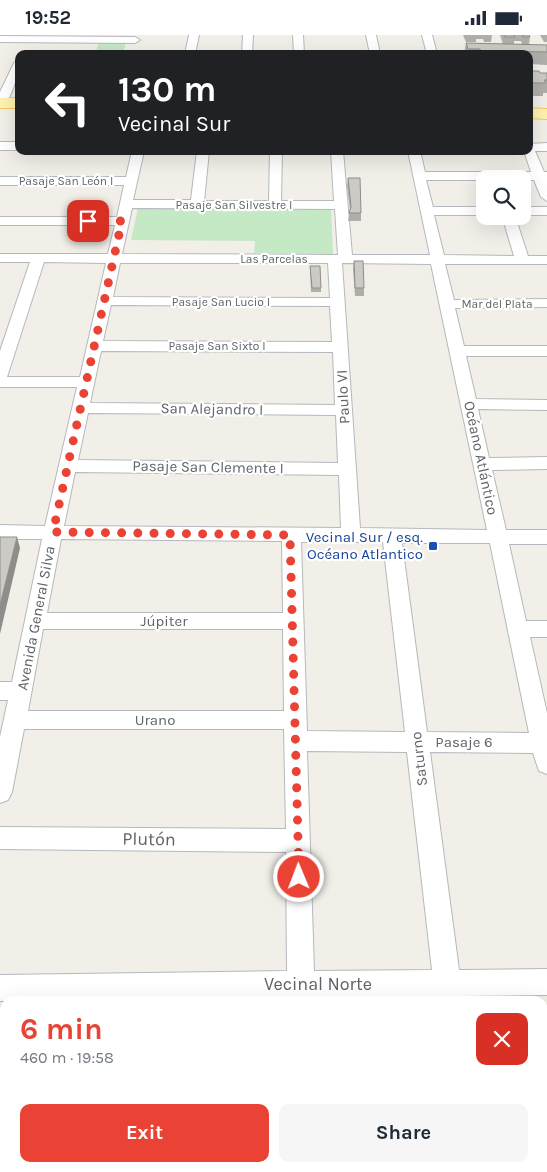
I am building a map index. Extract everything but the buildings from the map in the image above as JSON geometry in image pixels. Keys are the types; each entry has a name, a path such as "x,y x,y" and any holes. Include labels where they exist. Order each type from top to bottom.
{"main road":[{"path":"0,103 15,103"},
{"path":"533,105 547,105"},
{"path":"0,111 15,111"},
{"path":"533,113 547,113"}],"street":[{"path":"191,50 194,35"},
{"path":"247,50 248,35"},
{"path":"298,35 299,50"},
{"path":"372,35 374,50"},
{"path":"427,35 431,50"},
{"path":"0,39 86,40 136,37 133,50"},
{"path":"82,50 86,40"},
{"path":"0,103 15,71"},
{"path":"0,146 15,146"},
{"path":"533,149 547,147"},
{"name":"Avenida General Silva","path":"0,792 15,720 11,691 36,621 53,532 137,155"},
{"path":"197,204 203,155"},
{"path":"275,205 276,155"},
{"name":"Paulo VI","path":"337,155 341,205 338,303 351,535"},
{"name":"Océano Atlántico","path":"415,155 545,753"},
{"path":"532,155 543,176 547,197"},
{"path":"420,176 543,176"},
{"name":"Pasaje San León I","path":"0,181 132,181"},
{"name":"Pasaje San Silvestre I","path":"126,204 341,205"},
{"path":"427,211 476,211"},
{"path":"531,211 547,211"},
{"path":"0,221 122,221"},
{"path":"511,225 522,260"},
{"name":"Las Parcelas","path":"0,258 547,260"},
{"path":"0,375 38,258"},
{"name":"Pasaje San Lucio I","path":"105,301 338,303"},
{"name":"Mar del Plata","path":"447,304 547,303"},
{"name":"Pasaje San Sixto I","path":"95,346 340,347"},
{"path":"457,351 547,351"},
{"path":"0,382 86,382"},
{"path":"469,404 547,405"},
{"name":"San Alejandro I","path":"81,408 344,410"},
{"path":"482,463 547,463"},
{"name":"Pasaje San Clemente I","path":"68,466 347,469"},
{"path":"0,532 547,537"},
{"path":"290,535 301,985"},
{"name":"Saturno","path":"392,536 446,983"},
{"name":"Júpiter","path":"36,621 293,621"},
{"path":"518,629 547,629"},
{"name":"Urano","path":"15,720 295,731"},
{"name":"Pasaje 6","path":"295,731 545,753"},
{"name":"Plutón","path":"0,838 298,841"},
{"name":"Vecinal Norte","path":"0,988 109,994 258,993 301,985 547,982"}],"green space":[{"path":"99,42 126,42 124,50 96,50"},
{"path":"138,208 331,209 333,254 254,253 255,241 131,240"}],"place":[{"name":"Vecinal Sur / esq. Océano Atlantico","path":"433,546"}],"route":[{"path":"88,221 122,221 53,532 290,535 299,877"}]}
